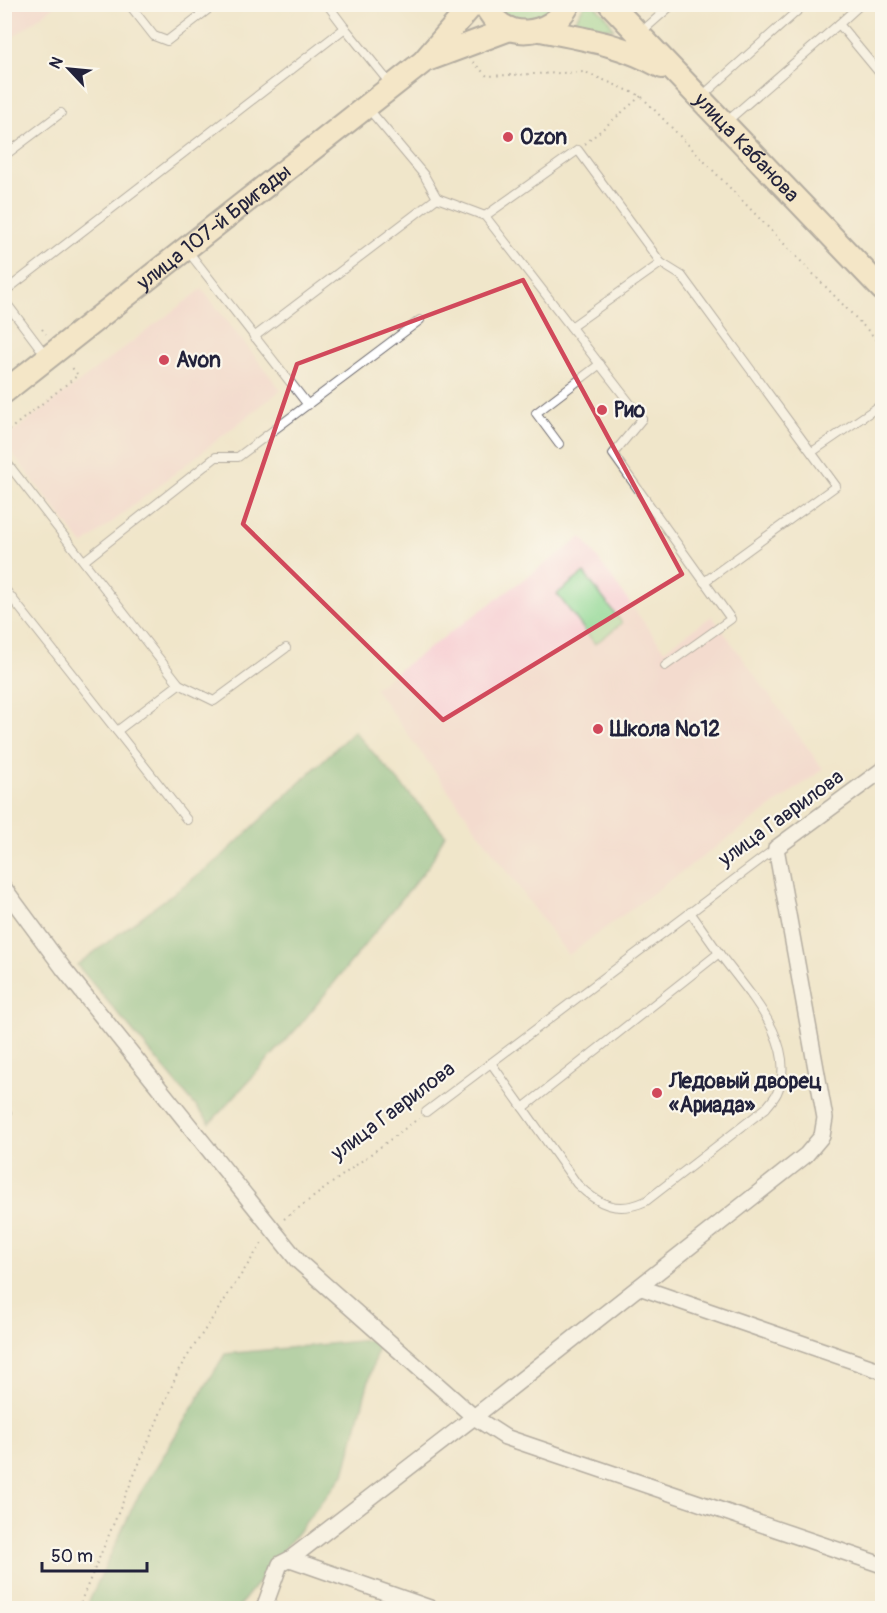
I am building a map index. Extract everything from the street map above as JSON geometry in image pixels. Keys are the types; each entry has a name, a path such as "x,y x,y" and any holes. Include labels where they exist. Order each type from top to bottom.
{"main road":[{"path":"423,62 474,4"},
{"path":"485,4 497,22 510,29 525,32 540,30 553,24 564,14 569,4"},
{"name":"улица Кабанова","path":"610,4 882,289"},
{"path":"423,62 510,29"},
{"path":"540,30 612,44 643,56 679,76"},
{"name":"улица 107-й Бригады","path":"4,392 423,62"}],"street":[{"name":"улица Гаврилова","path":"776,848 882,770"},
{"path":"264,1608 280,1564 290,1559 639,1287 806,1155 822,1136 825,1118 776,848"},
{"path":"4,888 63,968 298,1261 474,1417 505,1437 882,1565"},
{"path":"639,1287 882,1371"},
{"path":"290,1559 430,1608"}],"lane":[{"path":"133,4 132,8 154,36 167,41 215,4"},
{"path":"327,4 392,86"},
{"path":"638,35 673,4"},
{"path":"700,99 805,4"},
{"path":"724,124 861,4"},
{"path":"839,24 882,76"},
{"path":"4,292 345,28"},
{"path":"366,106 424,175 437,198 485,216 642,419 613,454 731,619 665,666"},
{"path":"4,156 61,113"},
{"path":"485,216 578,150 661,262 682,276 836,486 704,582"},
{"path":"254,337 437,198"},
{"path":"186,249 308,405"},
{"path":"572,327 661,262"},
{"path":"4,300 53,354"},
{"path":"84,561 216,457 238,458 420,320"},
{"path":"559,444 536,413 600,364"},
{"path":"812,452 882,404"},
{"path":"4,459 179,684 214,701 286,648"},
{"path":"4,588 187,820"},
{"path":"117,731 179,684"},
{"name":"улица Гаврилова","path":"426,1112 776,848"},
{"path":"491,1063 577,1184 588,1195 600,1203 617,1207 632,1208 646,1201 766,1108 777,1094 782,1076 781,1051 774,1029 690,912"},
{"path":"523,1108 719,953"}],"path":[{"path":"468,58 487,76 585,72 641,96 882,345"},
{"path":"578,150 641,96"},
{"path":"4,434 78,375 53,354 42,329"},
{"name":"улица Гаврилова","path":"78,1608 179,1369 272,1229 426,1112"}],"highlighted area":[{"path":"523,280 682,574 443,720 243,524 297,364"}],"shaded area":[{"path":"5,4 56,4 56,5 5,43"},
{"path":"202,289 281,390 83,545 5,444 5,438"},
{"name":"Школа №12","path":"582,537 664,650 712,616 823,769 568,955 374,688"}],"green space":[{"path":"495,5 559,5 535,22 511,19"},
{"path":"584,5 594,5 606,16 614,29 571,24"},
{"path":"584,573 622,623 595,644 557,594"},
{"path":"354,731 445,834 430,864 300,1025 210,1123 77,965 218,860"},
{"path":"380,1339 344,1474 240,1605 242,1608 86,1608 135,1502 225,1354"}],"place":[{"name":"Ozon","path":"508,137"},
{"name":"Avon","path":"164,360"},
{"name":"Рио","path":"602,410"},
{"name":"Школа №12","path":"598,729"},
{"name":"Ледовый дворец «Ариада»","path":"657,1093"}]}
